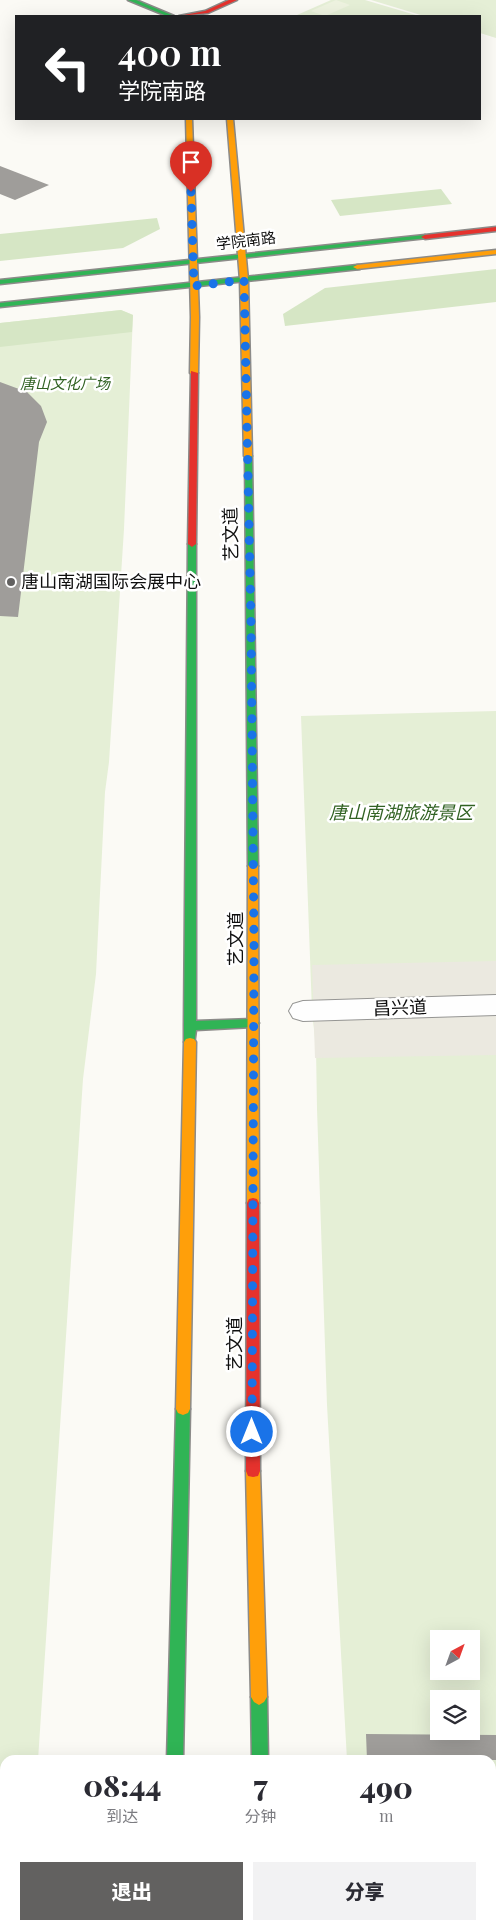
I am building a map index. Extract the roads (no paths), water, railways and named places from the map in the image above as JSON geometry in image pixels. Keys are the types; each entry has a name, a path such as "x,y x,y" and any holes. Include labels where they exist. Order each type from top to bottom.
{"main road":[{"path":"131,0 168,15"},
{"path":"195,15 208,14 234,0"},
{"path":"189,4 208,14"},
{"name":"艺文道","path":"175,1755 189,1171 194,286 189,120"},
{"name":"艺文道","path":"230,120 244,280 251,632 253,1023 252,1451 260,1755"},
{"name":"学院南路","path":"0,282 496,228"},
{"path":"0,305 194,286 496,252"},
{"path":"190,1026 253,1023"}],"street":[{"name":"昌兴道","path":"303,1011 496,1005"}],"place":[{"name":"唐山南湖国际会展中心","path":"11,582"}],"park label":[{"name":"唐山文化广场","path":"65,384"},
{"name":"唐山南湖旅游景区","path":"401,813"}]}
